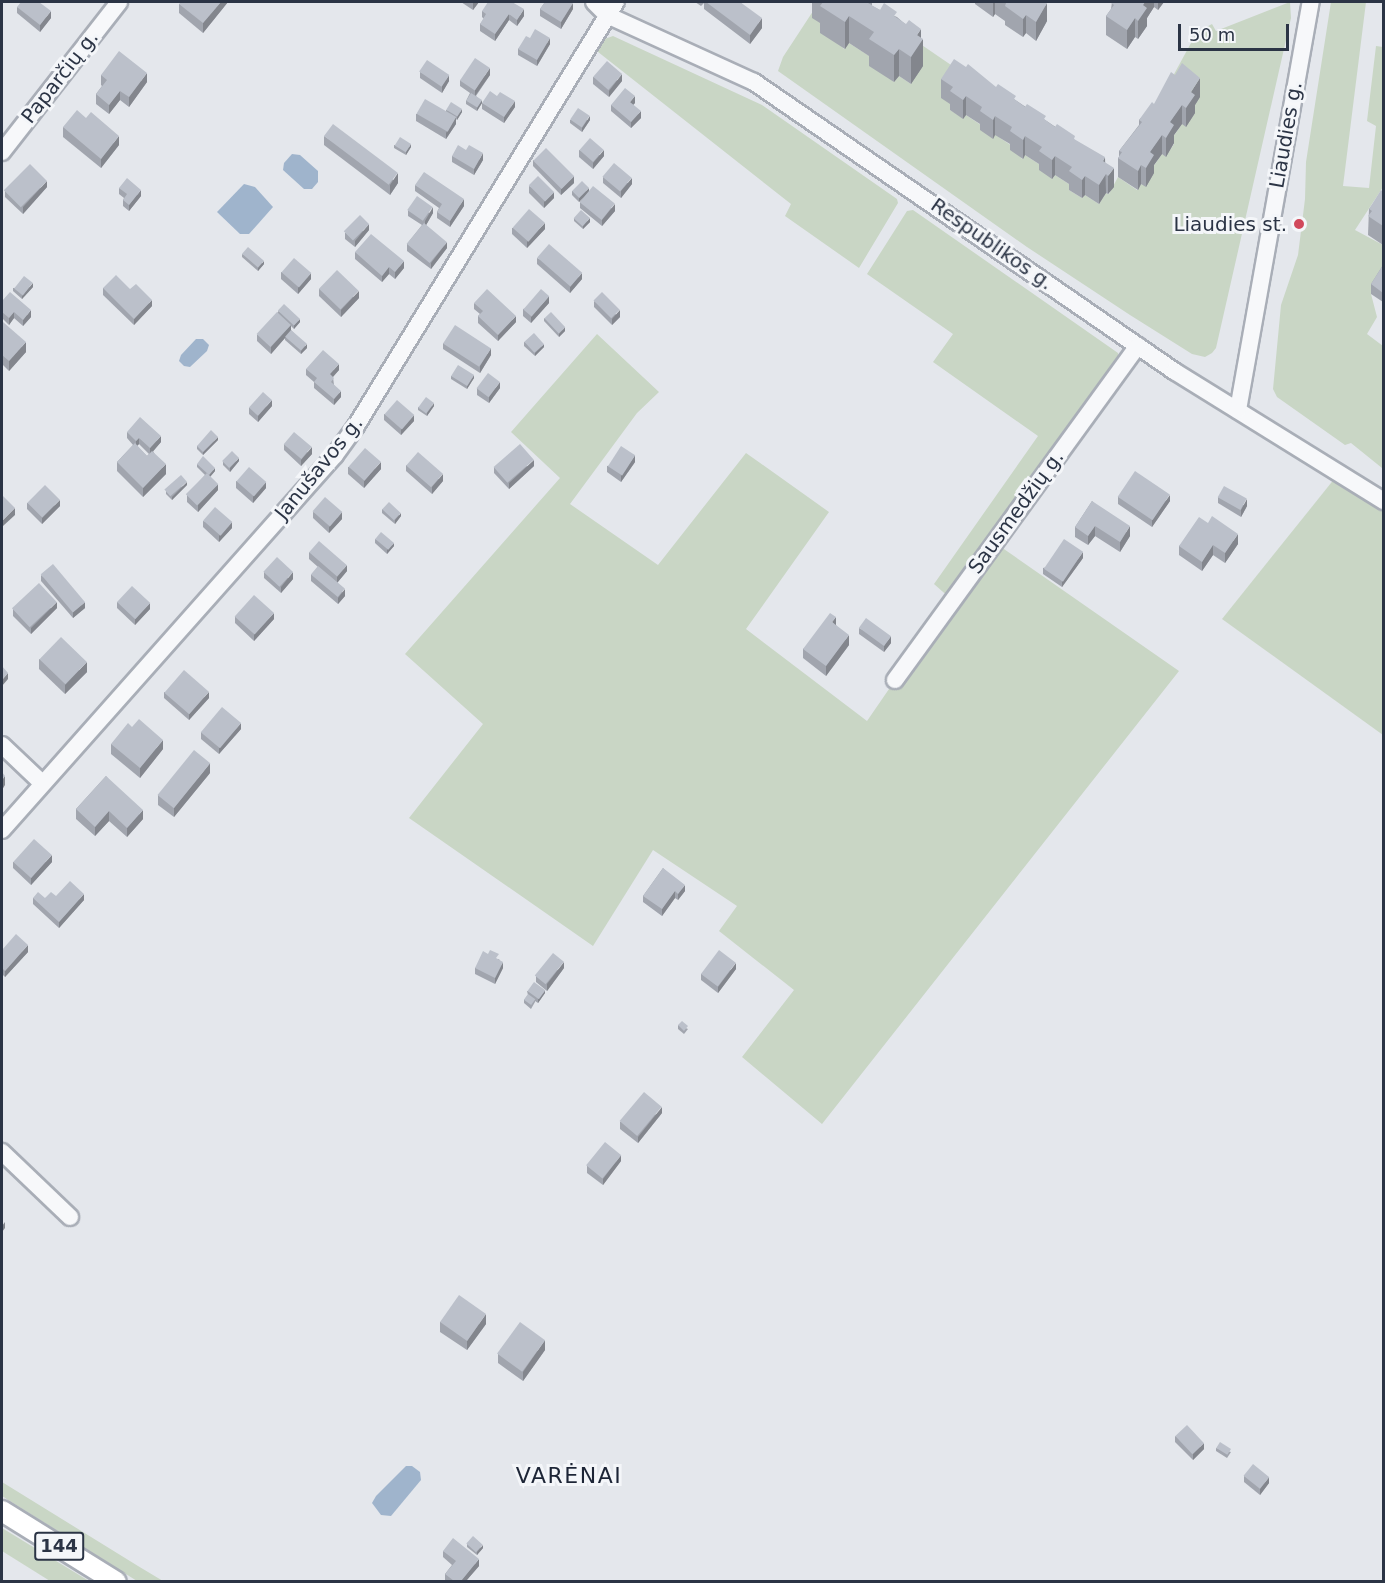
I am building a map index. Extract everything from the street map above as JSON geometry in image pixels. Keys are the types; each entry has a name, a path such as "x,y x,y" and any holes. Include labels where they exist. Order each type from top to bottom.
{"main road":[{"name":"144","path":"2,1511 116,1581"}],"street":[{"name":"Paparčių g.","path":"2,152 119,2"},
{"name":"Respublikos g.","path":"594,2 611,8 754,82 915,190 1138,346 1383,501"},
{"name":"Liaudies g.","path":"1238,410 1311,2"},
{"name":"Janušavos g.","path":"2,830 335,455 356,426 611,8"},
{"name":"Sausmedžių g.","path":"895,680 1138,346"},
{"path":"2,744 42,783"},
{"path":"2,1152 70,1217"}],"green space":[{"path":"819,2 824,26 844,49 849,43 874,59 894,82 899,76 911,84 913,39 973,80 950,110 963,118 966,115 1012,146 1022,159 1025,155 1042,166 1053,178 1055,175 1072,186 1069,190 1082,198 1085,195 1099,204 1106,193 1109,194 1118,177 1137,190 1141,184 1146,186 1150,171 1162,154 1166,156 1174,144 1170,141 1182,124 1167,87 1197,32 1212,24 1216,31 1290,2 1291,18 1216,348 1212,353 1205,357 1192,354 1130,315 1027,247 778,71 783,57"},
{"path":"1331,2 1366,2 1343,186 1369,188 1376,126 1367,121 1376,46 1383,47 1383,187 1355,230 1383,245 1383,274 1371,294 1377,317 1367,334 1383,346 1382,468 1351,443 1345,445 1277,397 1273,389 1281,305 1298,255 1305,199 1306,162"},
{"path":"613,36 762,105 897,199 898,203 859,268 785,216 791,204 593,48 599,41"},
{"path":"913,210 1118,353 1119,359 1001,547 1179,671 822,1124 742,1057 794,990 719,931 737,906 653,850 593,946 409,818 483,724 405,654 560,478 511,432 597,334 659,392 637,413 570,504 658,565 746,453 829,512 746,629 867,721 951,599 934,584 1038,436 933,362 953,334 867,274 907,211"},
{"path":"1339,473 1383,501 1383,735 1222,619"},
{"path":"2,1482 163,1581 137,1581 2,1496"},
{"path":"2,1528 89,1581 50,1581 2,1551"}],"water":[{"path":"292,154 300,155 318,171 318,182 312,189 304,189 283,170 284,163"},
{"path":"244,184 255,187 273,207 249,234 240,234 217,212"},
{"path":"196,339 203,339 209,345 207,351 190,367 184,366 179,361 181,355"},
{"path":"406,1466 412,1466 420,1472 421,1480 391,1516 381,1515 372,1503"}],"building":[{"path":"21,2 39,2 51,11 40,25 17,7"},
{"path":"181,2 221,2 203,23 179,4"},
{"path":"488,2 512,2 524,9 517,20 509,14 495,34 480,24 486,14 482,11"},
{"path":"545,2 573,3 561,22 540,9"},
{"path":"706,2 740,2 762,18 750,35"},
{"path":"823,2 869,2 880,10 884,3 897,12 894,16 906,24 909,20 921,29 917,35 923,39 911,57 899,49 894,55 869,39 874,32 849,16 845,22 820,6"},
{"path":"1004,2 1047,3 1036,22 1026,15 1023,19 1005,6"},
{"path":"1112,2 1145,2 1143,5 1147,8 1138,21 1135,18 1127,30 1106,16 1114,5"},
{"path":"535,29 550,38 537,60 518,49 526,36 530,38"},
{"path":"119,51 147,73 129,97 120,91 109,105 96,94 107,80 101,75"},
{"path":"475,58 490,68 475,90 460,80"},
{"path":"954,59 966,67 968,64 996,87 998,84 1016,96 1014,99 1025,107 1027,104 1046,116 1044,119 1055,127 1057,124 1075,136 1074,139 1105,157 1103,161 1114,168 1108,176 1106,174 1099,185 1085,176 1082,180 1069,171 1072,167 1055,156 1052,160 1039,151 1042,147 1025,136 1023,140 1010,131 1012,127 995,116 993,120 980,111 982,107 966,96 963,100 950,91 953,87 941,79"},
{"path":"427,60 449,75 442,87 419,72"},
{"path":"607,61 622,74 608,90 593,77"},
{"path":"1182,63 1200,78 1191,92 1195,95 1186,108 1182,105 1170,122 1174,125 1166,138 1162,135 1150,152 1154,155 1146,168 1141,165 1138,171 1118,158 1122,152 1119,151 1142,122 1139,120 1152,102 1154,104 1171,72 1175,75"},
{"path":"625,88 635,96 630,102 641,111 631,122 611,105"},
{"path":"490,91 497,96 500,92 515,101 504,117 482,103"},
{"path":"471,93 482,100 477,108 466,101"},
{"path":"425,99 456,117 448,132 416,114"},
{"path":"451,102 462,109 457,117 446,110"},
{"path":"578,108 590,116 582,127 570,120"},
{"path":"77,110 86,118 91,112 119,136 101,159 63,127"},
{"path":"333,124 398,173 389,185 324,136"},
{"path":"400,137 411,144 406,152 395,145"},
{"path":"590,138 604,150 593,162 580,150"},
{"path":"458,145 466,150 469,145 483,153 474,169 452,156"},
{"path":"546,148 574,176 562,189 533,161"},
{"path":"614,163 632,178 620,192 602,177"},
{"path":"30,164 47,181 21,207 4,190"},
{"path":"424,172 464,199 450,221 437,212 442,204 415,185"},
{"path":"538,176 554,192 545,201 529,185"},
{"path":"127,178 141,190 129,205 123,200 127,194 119,188"},
{"path":"582,181 589,188 579,198 572,191"},
{"path":"593,186 615,204 602,220 580,202"},
{"path":"1381,190 1383,192 1383,226 1368,216 1372,211 1369,209"},
{"path":"417,196 433,207 423,221 407,210"},
{"path":"529,209 545,223 528,242 513,228"},
{"path":"581,210 590,218 583,226 574,218"},
{"path":"360,215 369,224 353,240 344,231"},
{"path":"424,223 447,242 430,263 407,244"},
{"path":"371,234 404,261 395,272 389,267 382,276 355,252"},
{"path":"549,244 582,273 570,286 537,258"},
{"path":"248,247 264,261 258,268 242,254"},
{"path":"294,258 311,273 299,287 282,272"},
{"path":"1383,265 1383,293 1371,284"},
{"path":"337,270 359,291 341,310 319,289"},
{"path":"116,275 130,289 136,284 152,300 134,319 103,288"},
{"path":"24,276 33,283 23,295 14,289"},
{"path":"487,289 516,316 498,335 478,316 483,311 474,303"},
{"path":"541,289 549,296 532,317 523,309"},
{"path":"10,292 31,310 23,320 14,312 9,318 2,312 2,301"},
{"path":"602,292 620,310 611,318 594,300"},
{"path":"284,304 300,319 294,326 278,311"},
{"path":"277,312 291,325 270,347 257,334"},
{"path":"551,312 565,327 559,333 544,318"},
{"path":"3,322 26,342 9,361 2,355"},
{"path":"455,325 491,348 479,367 443,343"},
{"path":"291,330 307,344 301,351 285,337"},
{"path":"534,333 544,344 534,353 524,342"},
{"path":"323,350 339,364 330,374 334,378 331,382 341,391 334,399 314,382 317,378 306,369"},
{"path":"458,365 474,375 467,386 451,376"},
{"path":"488,373 500,382 489,397 477,388"},
{"path":"263,392 272,400 258,416 249,408"},
{"path":"426,397 434,403 426,413 418,407"},
{"path":"397,400 414,415 402,429 385,414"},
{"path":"140,417 161,436 150,448 139,438 136,441 127,432"},
{"path":"211,430 218,437 203,452 197,446"},
{"path":"294,432 312,447 301,459 284,444"},
{"path":"135,443 147,456 152,451 166,464 143,488 117,462"},
{"path":"520,444 534,460 507,483 494,467"},
{"path":"621,446 635,455 622,475 608,466"},
{"path":"365,448 381,462 364,481 349,467"},
{"path":"232,451 239,458 229,468 222,461"},
{"path":"418,452 443,474 431,487 406,466"},
{"path":"203,456 215,468 209,475 197,464"},
{"path":"249,467 266,482 254,496 237,481"},
{"path":"1135,471 1170,494 1152,520 1118,497"},
{"path":"207,473 218,484 197,506 186,494"},
{"path":"181,475 187,482 170,496 164,489"},
{"path":"45,485 60,500 42,518 27,503"},
{"path":"1224,486 1247,499 1240,510 1218,497"},
{"path":"2,495 15,508 3,520 2,518"},
{"path":"325,497 342,512 330,526 313,511"},
{"path":"1092,501 1130,526 1120,542 1095,526 1088,536 1075,527"},
{"path":"389,502 401,513 394,520 382,509"},
{"path":"215,507 232,522 221,536 203,521"},
{"path":"1212,516 1238,534 1225,553 1213,545 1202,562 1179,546 1199,517 1208,523"},
{"path":"381,532 394,543 388,550 375,539"},
{"path":"1064,539 1083,552 1063,582 1044,569"},
{"path":"319,541 347,565 337,577 309,552"},
{"path":"277,557 293,572 279,587 263,572"},
{"path":"53,564 85,602 73,613 41,574"},
{"path":"318,566 345,588 338,597 311,574"},
{"path":"39,583 57,602 30,627 12,608"},
{"path":"132,586 150,603 135,619 117,602"},
{"path":"254,595 274,613 255,635 235,617"},
{"path":"830,613 836,617 832,622 849,635 826,666 803,649"},
{"path":"866,618 891,636 884,646 859,628"},
{"path":"61,637 87,662 65,684 39,659"},
{"path":"2,666 8,673 2,680"},
{"path":"184,670 209,692 189,714 164,693"},
{"path":"222,707 241,723 220,748 201,732"},
{"path":"139,719 163,740 140,768 111,744 128,723 132,727"},
{"path":"194,750 210,763 174,808 157,795"},
{"path":"106,776 143,810 127,828 109,811 95,827 76,809"},
{"path":"34,839 52,855 31,878 13,862"},
{"path":"663,868 685,885 678,894 675,891 662,909 643,896"},
{"path":"70,881 84,894 59,922 33,898 38,892 45,898 51,892 56,896"},
{"path":"16,934 28,945 5,971 2,968 2,950"},
{"path":"490,950 499,954 496,958 503,962 495,978 475,968 483,951 488,954"},
{"path":"719,950 736,963 718,987 701,974"},
{"path":"553,953 564,962 546,984 535,976"},
{"path":"534,982 545,990 539,999 528,991"},
{"path":"528,994 535,999 531,1005 524,1000"},
{"path":"682,1021 688,1026 684,1031 678,1025"},
{"path":"644,1092 662,1107 637,1136 620,1121"},
{"path":"605,1142 621,1155 602,1179 586,1165"},
{"path":"459,1295 486,1314 467,1341 440,1322"},
{"path":"520,1322 545,1340 522,1372 497,1354"},
{"path":"1187,1425 1204,1443 1192,1454 1175,1436"},
{"path":"1220,1442 1231,1449 1227,1455 1216,1448"},
{"path":"1253,1464 1269,1477 1260,1489 1244,1476"},
{"path":"473,1536 483,1545 476,1552 466,1543"},
{"path":"453,1538 479,1559 461,1581 454,1581 445,1574 456,1561 443,1551"}],"place":[{"name":"Liaudies st.","path":"1299,224"}],"district":[{"name":"VARĖNAI","path":"569,1476"}]}
